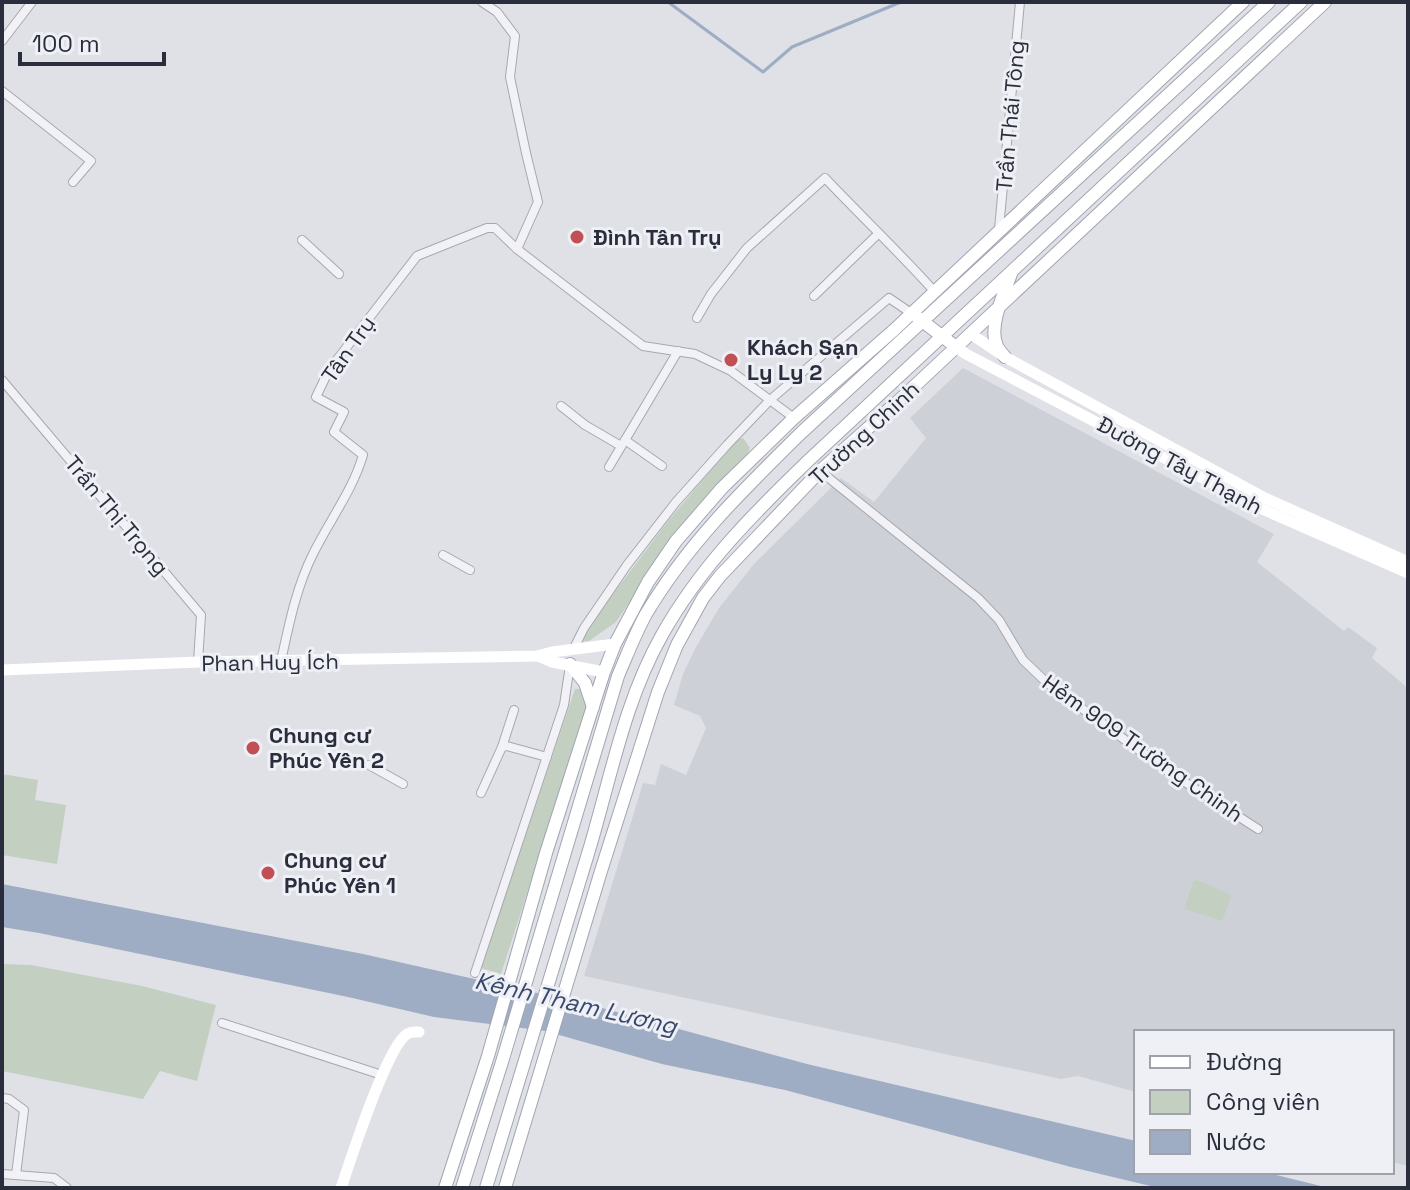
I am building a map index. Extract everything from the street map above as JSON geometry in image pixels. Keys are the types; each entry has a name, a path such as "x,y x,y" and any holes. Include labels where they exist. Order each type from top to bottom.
{"main road":[{"path":"445,1188 488,1056 546,853 593,704 615,644 648,582 676,541 722,488 1243,2"},
{"name":"Trường Chinh","path":"462,1188 618,676 644,617 669,579 736,496 802,432 1269,2"},
{"name":"Trường Chinh","path":"486,1188 638,683 675,613 699,578 763,505 1301,2"},
{"name":"Trường Chinh","path":"505,1188 658,692 686,626 720,576 820,471 1325,2"},
{"path":"1135,102 1172,146"},
{"path":"1005,357 997,346 995,327 1012,271"},
{"path":"934,291 971,334"},
{"path":"911,313 956,347"},
{"path":"615,644 668,664"},
{"path":"570,664 585,683 593,704 599,740"},
{"path":"604,672 658,692"},
{"path":"546,853 563,858"},
{"path":"584,866 601,871"}],"street":[{"path":"482,2 497,12 515,36 510,77 538,202 517,249 643,346 695,354 731,371 794,418"},
{"name":"Trần Thái Tông","path":"999,230 1020,2"},
{"path":"2,41 27,4"},
{"path":"2,91 91,161 73,182"},
{"path":"697,318 711,294 747,248 825,178 878,234 899,251 934,291"},
{"name":"Tân Trụ","path":"281,661 295,600 312,556 345,497 363,455 334,432 344,412 316,397 329,370 417,256 487,228 495,228 517,249"},
{"path":"814,296 878,234"},
{"path":"302,240 339,274"},
{"path":"573,650 584,628 627,565 676,502 770,400 889,298 911,313"},
{"name":"Đường Tây Thạnh","path":"971,334 1005,357 1184,460 1263,503 1408,573"},
{"name":"Đường Tây Thạnh","path":"956,347 978,361 1184,460"},
{"path":"609,467 678,351"},
{"name":"Trần Thị Trọng","path":"2,380 201,615 198,662"},
{"path":"561,406 585,425 662,466"},
{"name":"Hẻm 909 Trường Chinh","path":"820,471 978,598 999,620 1023,660 1046,682 1166,770 1258,829"},
{"name":"Đường Tây Thạnh","path":"1263,503 1408,562"},
{"path":"443,555 470,570"},
{"path":"537,656 615,644"},
{"path":"537,656 604,672"},
{"name":"Phan Huy Ích","path":"2,670 198,662 537,656"},
{"path":"475,973 564,705 570,664"},
{"path":"481,793 502,747 514,710"},
{"path":"502,747 547,757"},
{"path":"369,765 403,784"},
{"path":"222,1023 382,1075"},
{"path":"341,1188 382,1075 405,1035 419,1032"},
{"path":"2,1098 9,1099 24,1110 16,1175"},
{"path":"2,1174 54,1178 67,1188"}],"shaded area":[{"path":"963,368 1274,534 1257,562 1344,631 1348,627 1377,648 1372,658 1408,688 1408,1166 1394,1162 1394,1030 1134,1030 1134,1091 1078,1076 1061,1079 584,976 643,783 655,785 661,764 686,775 706,728 700,716 674,705 683,674 696,647 719,608 754,564 841,478 874,502 926,438 910,418"}],"green space":[{"path":"743,438 750,448 747,456 675,536 616,622 589,641 580,642 669,520 737,439"},
{"path":"575,689 582,689 588,704 501,974 481,968"},
{"path":"2,774 38,780 35,800 66,805 57,864 2,855"},
{"path":"1193,881 1229,894 1231,898 1222,921 1184,909"},
{"path":"2,964 31,965 142,986 216,1005 197,1081 160,1071 143,1099 2,1071"}],"water":[{"name":"Kênh Tham Lương","path":"2,884 363,954 591,1005 807,1064 1134,1141 1134,1174 1272,1174 1329,1188 1159,1188 785,1090 662,1064 545,1031 434,1017 2,927"}],"waterway":[{"path":"668,2 763,72 792,47 901,2"}],"place":[{"name":"Đình Tân Trụ","path":"577,237"},
{"name":"Khách Sạn Ly Ly 2","path":"731,360"},
{"name":"Chung cư Phúc Yên 2","path":"253,748"},
{"name":"Chung cư Phúc Yên 1","path":"268,873"}]}
